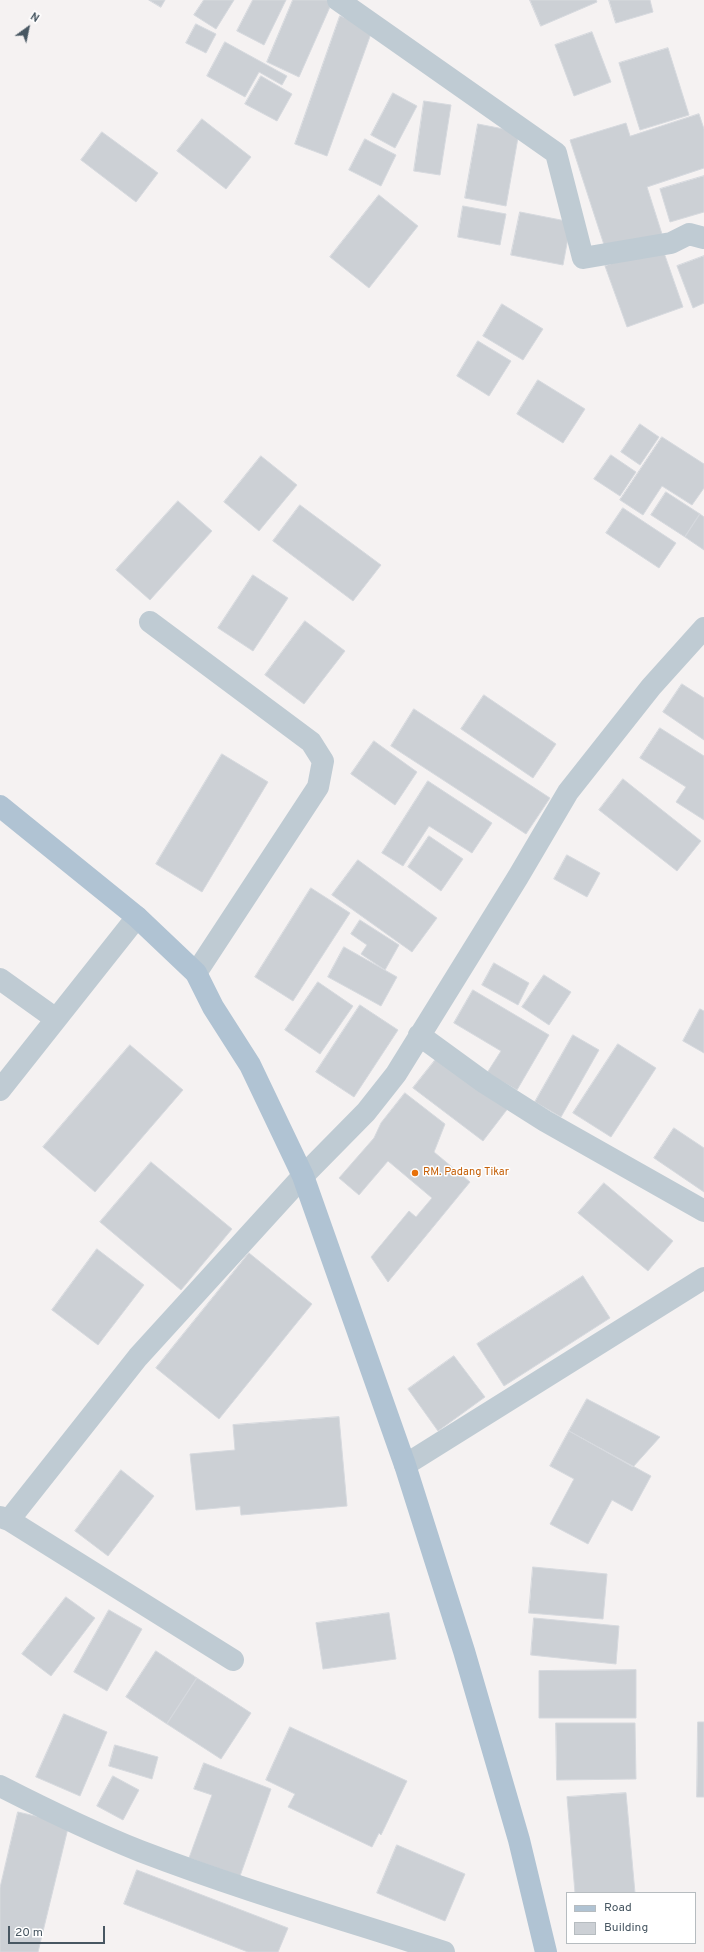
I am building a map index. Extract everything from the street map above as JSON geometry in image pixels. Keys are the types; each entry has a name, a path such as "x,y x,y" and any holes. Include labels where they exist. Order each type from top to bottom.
{"main road":[{"path":"0,806 137,917 196,973 213,1007 250,1065 303,1176 405,1465 464,1651 515,1825 546,1952"}],"street":[{"path":"338,0 556,153 583,258 671,243 689,234 704,238"},
{"path":"150,622 311,742 323,761 318,787 196,973"},
{"path":"233,1660 4,1519 138,1357 303,1176 366,1112 396,1074 518,877 568,792 651,687 704,628"},
{"path":"0,1090 137,917"},
{"path":"0,979 56,1019"},
{"path":"419,1035 484,1083 704,1211"},
{"path":"405,1465 704,1278"},
{"path":"0,1786 87,1828 139,1850 251,1891 444,1952"}],"building":[{"path":"149,0 165,0 161,7"},
{"path":"204,0 234,0 216,29 194,15"},
{"path":"253,0 286,0 264,45 237,31"},
{"path":"293,0 333,0 299,77 267,62"},
{"path":"530,0 596,0 597,2 541,26"},
{"path":"609,0 650,0 653,12 616,23"},
{"path":"340,16 373,28 327,156 295,144"},
{"path":"196,24 216,34 206,53 186,43"},
{"path":"592,32 611,82 574,96 555,45"},
{"path":"225,42 287,76 282,85 259,72 245,97 207,76"},
{"path":"668,48 689,115 640,130 619,63"},
{"path":"261,76 292,94 277,121 245,104"},
{"path":"393,93 417,106 395,148 371,135"},
{"path":"424,101 451,105 440,175 414,171"},
{"path":"699,114 704,129 704,168 647,187 662,234 606,251 570,140 626,123 630,136"},
{"path":"202,119 251,157 226,189 177,151"},
{"path":"478,124 519,132 506,206 465,198"},
{"path":"102,132 158,173 136,202 81,160"},
{"path":"365,139 396,155 381,186 349,170"},
{"path":"704,176 704,212 670,222 660,189"},
{"path":"379,195 418,226 369,288 330,257"},
{"path":"463,206 506,214 500,245 458,237"},
{"path":"520,212 571,222 563,265 511,255"},
{"path":"662,247 683,307 627,327 605,266"},
{"path":"704,256 704,303 693,308 677,266"},
{"path":"502,304 543,329 523,360 483,336"},
{"path":"478,341 511,361 489,396 457,376"},
{"path":"538,380 585,409 563,443 517,414"},
{"path":"640,424 659,437 640,465 621,452"},
{"path":"662,437 704,464 704,488 692,505 662,486 643,515 620,500"},
{"path":"611,455 636,472 620,496 594,479"},
{"path":"261,456 297,485 259,531 224,502"},
{"path":"666,492 700,514 685,537 651,515"},
{"path":"178,501 212,531 150,600 116,570"},
{"path":"300,505 381,565 353,601 273,541"},
{"path":"623,508 676,543 659,568 606,533"},
{"path":"700,514 704,517 704,550 685,537"},
{"path":"253,575 288,598 253,651 218,628"},
{"path":"305,621 345,651 304,704 265,675"},
{"path":"682,684 704,698 704,740 663,712"},
{"path":"484,695 556,744 533,778 461,729"},
{"path":"414,709 550,798 526,834 391,746"},
{"path":"660,728 704,756 704,820 676,802 686,787 640,758"},
{"path":"374,741 417,772 395,805 351,774"},
{"path":"222,754 268,782 202,892 156,864"},
{"path":"623,779 701,841 677,871 599,810"},
{"path":"428,781 492,823 472,853 429,826 403,866 382,853"},
{"path":"429,836 463,859 441,891 408,867"},
{"path":"567,855 600,873 587,897 554,879"},
{"path":"358,860 437,918 412,952 332,895"},
{"path":"311,888 350,913 293,1001 255,977"},
{"path":"360,920 399,945 385,970 361,954 367,945 351,934"},
{"path":"344,947 397,977 381,1006 328,977"},
{"path":"494,963 529,983 518,1005 482,985"},
{"path":"544,975 571,992 549,1025 522,1007"},
{"path":"318,982 353,1006 320,1054 285,1030"},
{"path":"473,990 549,1035 517,1090 487,1073 501,1051 454,1023"},
{"path":"360,1005 398,1030 354,1097 316,1072"},
{"path":"700,1009 704,1011 704,1053 683,1041"},
{"path":"573,1035 599,1050 561,1117 535,1102"},
{"path":"618,1044 656,1068 611,1137 573,1113"},
{"path":"130,1045 183,1090 95,1192 43,1147"},
{"path":"440,1054 509,1107 483,1141 413,1088"},
{"path":"405,1093 445,1124 434,1152 470,1182 388,1282 371,1257 409,1211 416,1217 432,1198 388,1161 359,1195 339,1178 374,1138 381,1123"},
{"path":"674,1128 704,1148 704,1192 654,1158"},
{"path":"151,1162 232,1229 181,1290 100,1222"},
{"path":"604,1183 673,1241 648,1271 578,1213"},
{"path":"97,1249 144,1285 98,1345 52,1310"},
{"path":"249,1253 312,1304 219,1419 156,1368"},
{"path":"583,1276 610,1318 504,1386 477,1344"},
{"path":"454,1356 485,1397 438,1431 408,1389"},
{"path":"587,1399 660,1437 633,1467 569,1431"},
{"path":"339,1417 347,1506 241,1515 240,1506 196,1510 190,1454 235,1450 233,1425"},
{"path":"569,1431 651,1476 632,1511 612,1500 588,1544 550,1524 574,1479 550,1466"},
{"path":"121,1470 154,1496 108,1556 75,1531"},
{"path":"533,1567 607,1574 603,1619 529,1613"},
{"path":"66,1597 95,1618 51,1676 22,1654"},
{"path":"109,1610 142,1629 107,1691 74,1672"},
{"path":"389,1613 396,1659 323,1669 316,1623"},
{"path":"534,1618 619,1626 616,1664 531,1655"},
{"path":"156,1651 197,1678 167,1724 126,1697"},
{"path":"636,1670 636,1718 539,1718 539,1671"},
{"path":"197,1678 251,1713 221,1759 167,1724"},
{"path":"64,1714 107,1732 80,1796 36,1777"},
{"path":"698,1722 704,1722 704,1797 697,1797"},
{"path":"556,1723 635,1723 636,1779 557,1780"},
{"path":"290,1727 407,1781 381,1835 379,1833 372,1847 288,1807 295,1794 266,1780"},
{"path":"115,1745 158,1757 152,1779 109,1766"},
{"path":"204,1763 271,1789 240,1876 189,1858 212,1795 194,1789"},
{"path":"113,1776 139,1790 123,1820 97,1806"},
{"path":"626,1793 635,1892 575,1892 567,1797"},
{"path":"18,1812 69,1824 38,1952 0,1952 0,1888"},
{"path":"397,1845 465,1874 445,1921 377,1893"},
{"path":"137,1870 288,1928 278,1952 248,1952 124,1904"}],"place":[{"name":"RM. Padang Tikar","path":"415,1173"}]}
